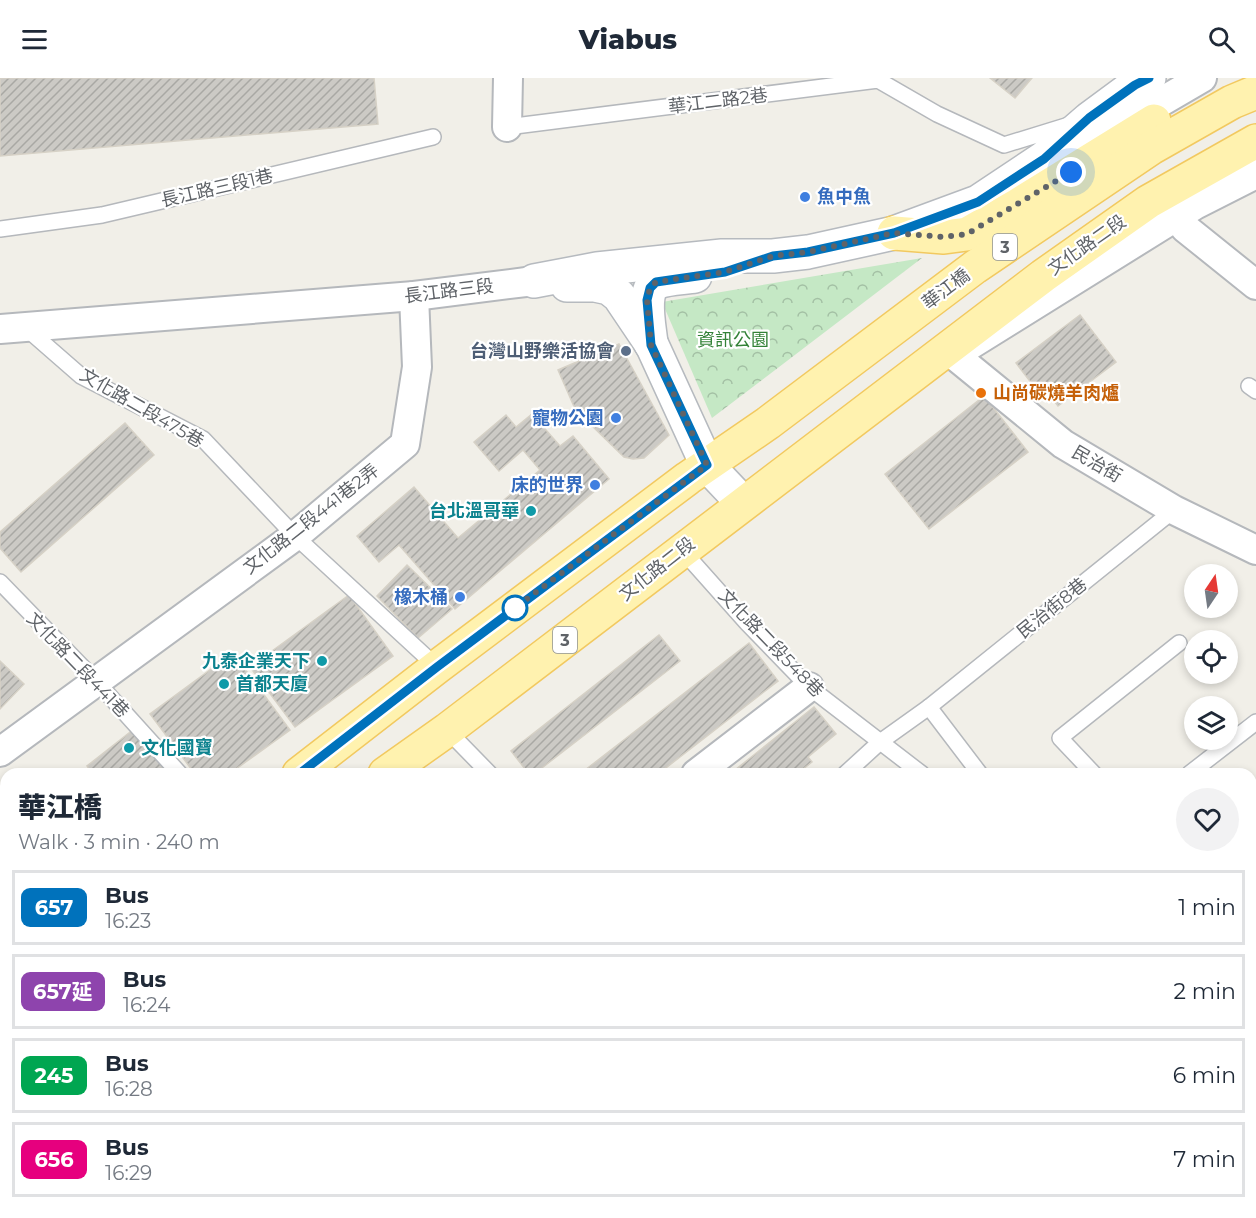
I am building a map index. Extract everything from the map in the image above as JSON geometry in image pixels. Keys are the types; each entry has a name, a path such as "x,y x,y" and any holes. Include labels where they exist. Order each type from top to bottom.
{"main road":[{"path":"894,233 944,237 967,234 1142,128 1233,78"},
{"name":"華江橋","path":"707,465 768,423 975,267 1151,148 1232,102 1256,92"},
{"name":"文化路二段","path":"393,768 447,730 743,503 941,359 1043,276 1148,202 1256,141"},
{"name":"3","path":"307,768 437,667 707,465"}],"street":[{"path":"507,127 508,78"},
{"path":"1016,177 1044,159 1089,118 1135,85 1149,78"},
{"path":"1016,177 1118,127 1202,78"},
{"path":"941,359 1195,205 1256,174"},
{"name":"長江路三段","path":"13,328 414,296 534,281 597,268 722,256 773,256 808,252 894,233 978,202 1016,177"},
{"name":"文化路二段","path":"941,359 1031,327 1185,228 1256,190"},
{"path":"1185,228 1256,285"},
{"path":"651,345 647,300 650,288 656,282 725,272 773,256"},
{"path":"534,281 558,285 595,285 609,288 619,296 651,345 707,465 743,503"},
{"name":"文化路二段441巷2弄","path":"0,752 295,536 405,444 417,367 414,296"},
{"name":"民治街","path":"941,359 1063,444 1174,510 1256,550"},
{"path":"704,768 809,687"}],"lane":[{"name":"華江二路2巷","path":"507,127 878,80 937,114 1004,145 1089,118"},
{"name":"長江路三段1巷","path":"0,229 102,215 433,137"},
{"name":"文化路二段475巷","path":"13,328 81,376 203,439 295,536 437,667"},
{"name":"民治街8巷","path":"852,768 880,742 929,707 1174,510"},
{"name":"文化路二段548巷","path":"682,550 809,687 914,768"},
{"name":"文化路二段441巷","path":"0,582 96,681 175,768"},
{"path":"1088,768 1059,738 1179,643"},
{"path":"929,707 975,768"},
{"path":"1197,768 1256,722"},
{"path":"447,730 484,768"}],"green space":[{"name":"資訊公園","path":"922,258 712,418 662,302"}],"building":[{"path":"0,78 374,78 378,124 0,156"},
{"path":"990,78 1032,78 1015,98"},
{"path":"1080,315 1116,362 1058,406 1048,393 1042,397 1016,363"},
{"path":"619,344 669,435 644,458 624,457 588,422 579,418 558,370"},
{"path":"984,396 1028,452 929,529 885,474"},
{"name":"台北溫哥華","path":"532,414 560,446 573,436 609,479 455,609 399,545 379,562 357,536 414,487 458,538 540,470 523,450 499,471 474,442 506,415 516,427"},
{"path":"125,423 154,455 21,572 0,548 0,532"},
{"path":"407,565 452,609 418,638 377,596"},
{"name":"九泰企業天下","path":"349,595 393,656 295,727 250,667"},
{"path":"659,635 680,661 542,768 524,768 511,751"},
{"path":"749,643 778,681 666,768 588,768"},
{"name":"首都天廈","path":"233,653 290,730 237,768 190,768 150,714"},
{"path":"0,661 24,684 0,709"},
{"path":"814,707 836,734 808,757 812,762 804,768 738,768"},
{"name":"文化國寶","path":"134,729 164,768 88,768 87,766"}],"bus line":[{"name":"657","path":"307,768 437,667 707,465 651,345 647,300 650,288 656,282 725,272 773,256 808,252 894,233 978,202 1044,159 1089,118 1135,85 1149,78"}],"place":[{"name":"魚中魚","path":"805,197"},
{"name":"台灣山野樂活協會","path":"626,351"},
{"name":"山尚碳燒羊肉爐","path":"981,393"},
{"name":"寵物公園","path":"616,418"},
{"name":"床的世界","path":"595,485"},
{"name":"台北溫哥華","path":"531,511"},
{"name":"橡木桶","path":"460,597"},
{"name":"九泰企業天下","path":"322,661"},
{"name":"首都天廈","path":"224,684"},
{"name":"文化國寶","path":"129,748"}],"route":[{"path":"515,608 508,613 707,465 651,345 647,300 650,288 656,282 725,272 773,256 808,252 894,233 944,237 967,234 1071,172"}]}
